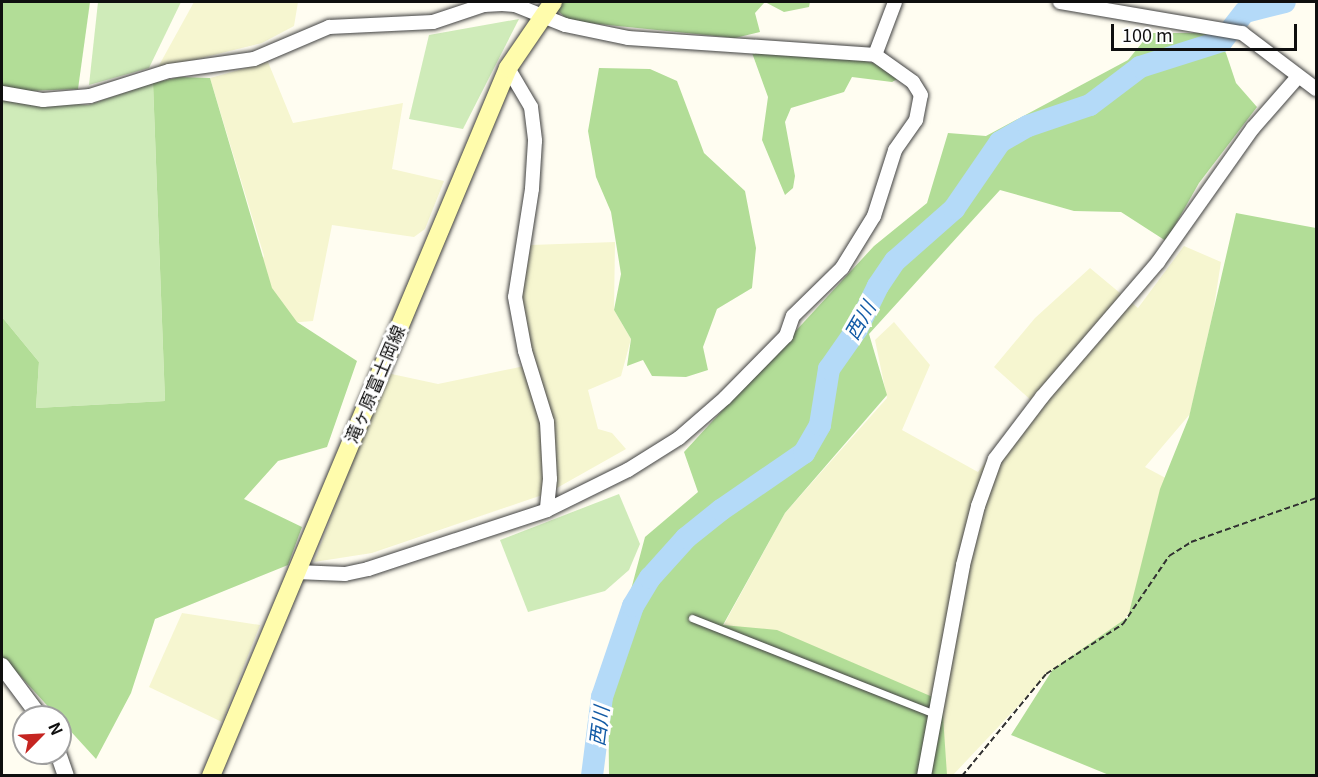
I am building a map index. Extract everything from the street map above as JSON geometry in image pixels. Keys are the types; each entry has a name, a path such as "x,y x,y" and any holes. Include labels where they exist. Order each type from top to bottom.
{"main road":[{"name":"滝ヶ原富士岡線","path":"211,776 508,68 554,2"}],"street":[{"path":"875,56 896,2"},
{"path":"1060,2 1101,5 1171,24 1224,27 1242,33 1297,78 1317,89"},
{"path":"2,93 43,100 90,96 169,71 254,59 328,27 433,22 484,5 515,5 542,17 628,38 875,56 913,82 921,95 921,107 895,150 874,216 842,268 793,316 786,336 760,364 679,438 628,471 547,510 368,569 345,574 296,572"},
{"path":"508,68 531,107 536,141 532,189 515,297 525,351 547,422 550,479 547,510"},
{"path":"924,776 963,565 978,506 995,459 1042,397 1158,262 1253,128 1297,78"},
{"path":"2,666 31,705"}],"lane":[{"path":"692,618 935,714"}],"path":[{"path":"962,776 1046,674 1123,624 1169,556 1191,542 1317,498"}],"green space":[{"path":"2,2 90,2 78,89 2,92"},
{"path":"98,2 181,2 149,68 89,85"},
{"path":"194,2 298,2 294,26 262,43 157,69"},
{"path":"562,2 765,2 755,13 760,32 735,38 569,21 556,9"},
{"path":"765,2 810,2 809,7 784,12"},
{"path":"519,19 463,129 409,119 429,35"},
{"path":"1150,33 1210,33 1226,53 1236,83 1257,107 1199,183 1166,241 1121,212 1074,211 1000,190 869,334 887,395 785,513 723,625 777,630 942,701 947,775 609,776 608,676 645,537 698,492 684,452 874,246 927,203 948,133 986,136 1128,60"},
{"path":"751,50 816,58 852,58 877,64 901,77 892,82 852,77 844,92 791,108 785,122 795,176 793,188 785,195 762,140 768,97"},
{"path":"268,62 293,123 403,103 392,169 444,181 425,229 414,237 332,225 313,321 228,328 264,256 210,78"},
{"path":"599,68 650,69 677,81 704,153 745,191 756,248 752,288 717,309 703,347 708,370 686,377 652,376 643,360 627,366 631,339 614,310 621,274 611,212 596,177 588,131"},
{"path":"180,77 210,78 272,288 297,322 357,361 327,447 278,461 244,499 302,527 288,565 155,619 131,693 96,759 72,733 72,705 47,705 2,656 2,317 39,362 36,408 165,401 153,83"},
{"path":"153,83 165,401 36,408 39,362 2,317 2,99 88,105"},
{"path":"1236,213 1316,228 1316,775 1109,775 1011,735 1053,669 1128,617 1160,489 1189,417"},
{"path":"615,242 614,310 631,339 621,376 588,390 598,429 612,433 626,449 548,493 372,553 314,562 387,373 438,384 529,365 520,304 531,245"},
{"path":"1184,246 1221,262 1213,313 1190,414 1145,467 1246,521 1172,559 1118,627 1050,672 953,775 932,775 721,630 785,513 887,398 875,340 894,322 930,365 902,430 978,472 1033,402 994,367 1035,318 1090,268 1138,308"},
{"path":"619,494 640,544 629,570 605,591 528,612 500,540"},
{"path":"182,613 260,625 222,722 149,687"}],"waterway":[{"name":"西川","path":"592,776 602,697 633,606 650,578 686,538 721,510 804,453 820,425 829,369 857,329 878,286 895,261 954,209 1000,142 1028,126 1090,105 1140,67 1222,41 1245,12 1285,2"}]}
